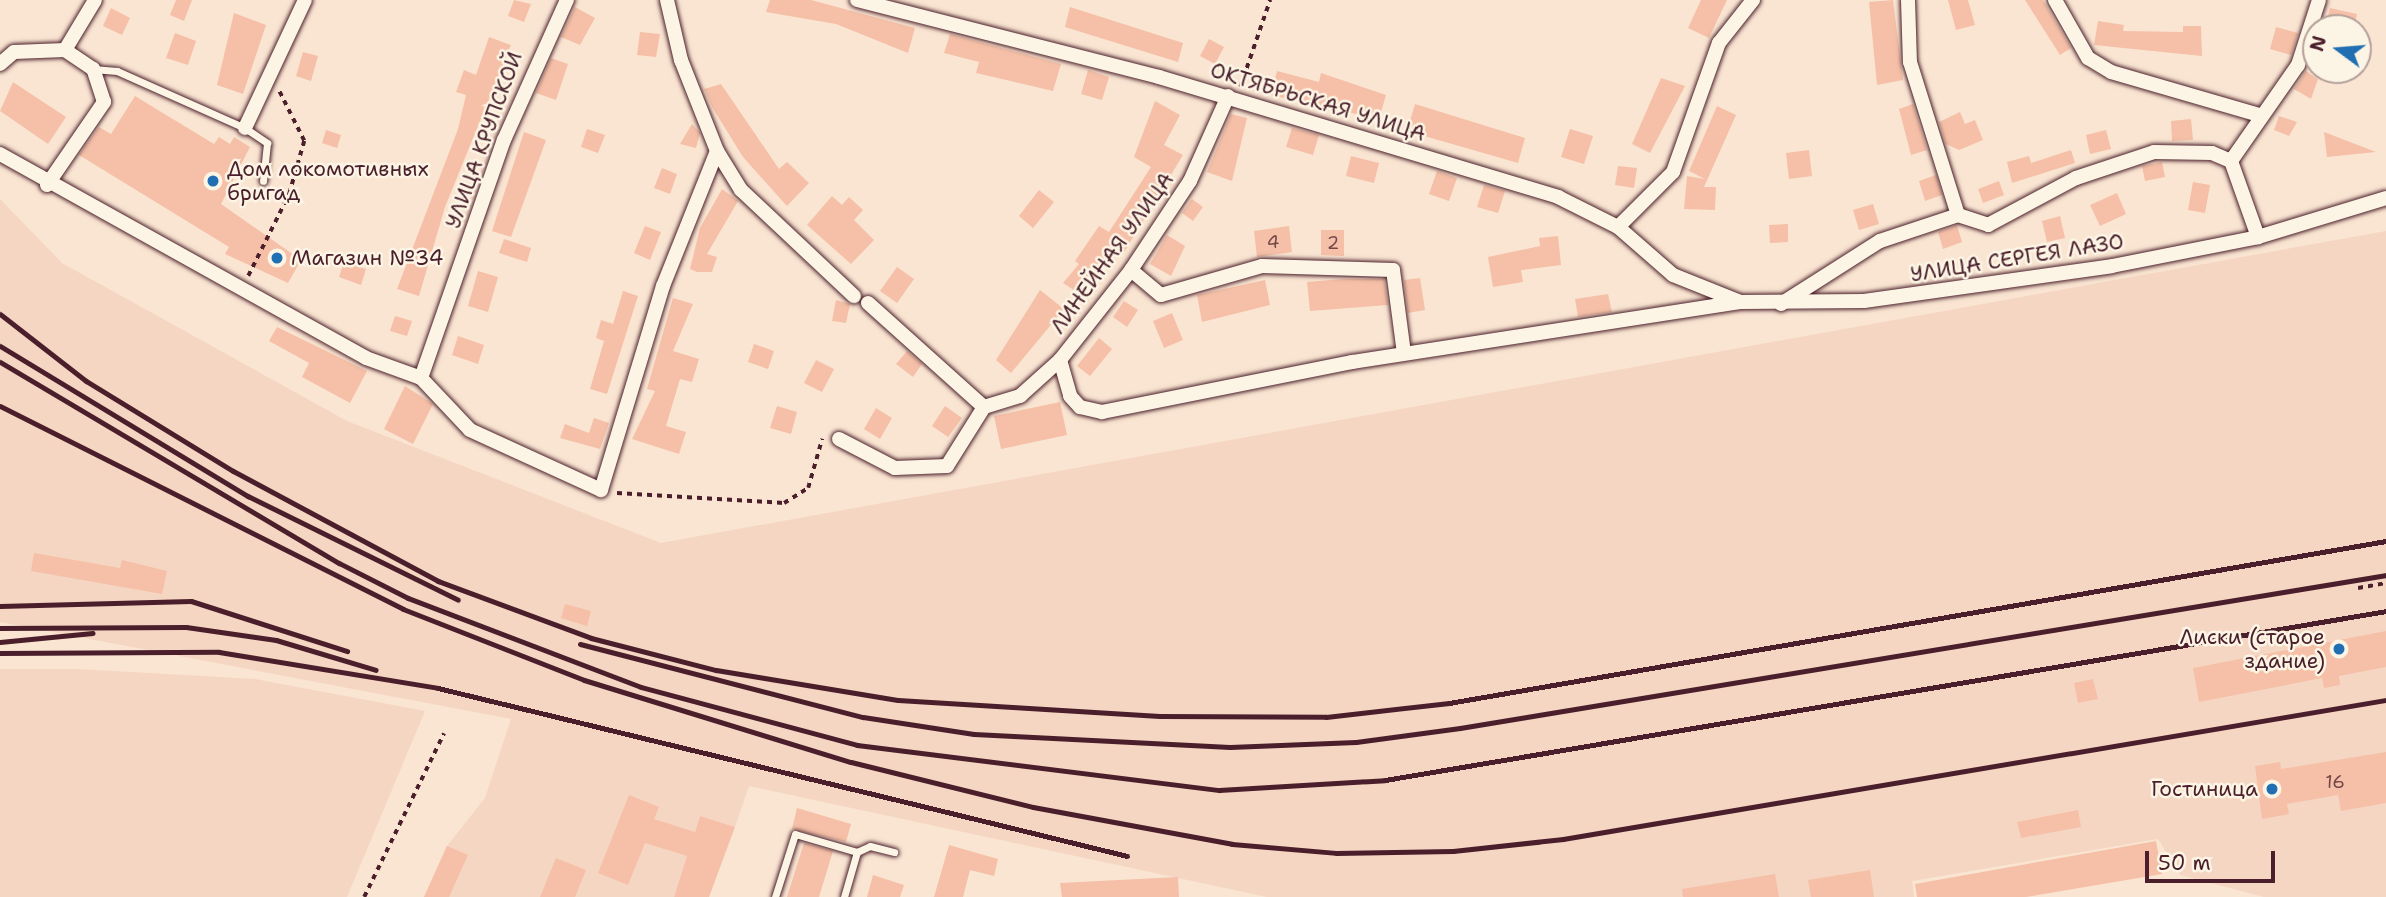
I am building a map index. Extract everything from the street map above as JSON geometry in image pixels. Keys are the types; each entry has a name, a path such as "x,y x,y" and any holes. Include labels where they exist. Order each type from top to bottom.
{"street":[{"path":"65,50 95,0"},
{"path":"245,128 305,0"},
{"name":"УЛИЦА КРУПСКОЙ","path":"421,378 504,140 567,0"},
{"path":"667,0 681,60 718,151 741,190 854,296"},
{"name":"ОКТЯБРЬСКАЯ УЛИЦА","path":"857,0 1232,97 1558,197 1618,227 1673,275 1740,302"},
{"path":"1618,227 1673,172 1719,43 1752,0"},
{"path":"1908,0 1910,62 1958,215"},
{"path":"2055,0 2088,58 2111,72 2262,116"},
{"path":"2258,237 2231,161 2298,65 2319,0"},
{"path":"0,64 14,52 65,50 93,69 104,102 47,185"},
{"name":"ЛИНЕЙНАЯ УЛИЦА","path":"984,407 1020,396 1060,360 1131,270 1190,181 1232,97"},
{"path":"0,154 47,185 366,358 421,378 470,430 601,490 663,286 718,151"},
{"name":"УЛИЦА СЕРГЕЯ ЛАЗО","path":"1781,304 1880,241 1958,215 1988,225 2076,178 2154,152 2212,153 2231,161"},
{"name":"УЛИЦА СЕРГЕЯ ЛАЗО","path":"1740,302 1781,304 1864,301 1983,285 2258,237 2386,198"},
{"path":"1131,270 1161,295 1262,266 1393,270 1404,353"},
{"path":"1060,360 1070,396 1080,407 1102,412 1404,353 1740,302"},
{"path":"839,439 895,468 947,466 984,407 868,303"}],"lane":[{"path":"93,69 117,71 245,128 267,143 263,181"},
{"path":"775,897 794,834 857,852 870,846 894,852"},
{"path":"844,897 857,852"}],"path":[{"path":"1232,97 1270,0"},
{"path":"241,291 289,194 304,141 270,73"},
{"path":"601,490 784,503 808,488 824,434"},
{"path":"2358,588 2386,583"},
{"path":"364,897 444,733"}],"shaded area":[{"path":"0,199 62,263 347,421 661,543 2386,231 2386,897 2264,897 2180,875 2158,839 1912,881 1914,897 1267,897 749,786 735,827 700,816 695,832 672,825 664,849 687,856 674,897 424,897 447,846 485,798 511,719 0,622"},
{"path":"0,669 78,669 255,679 425,711 347,897 0,897"}],"building":[{"path":"176,0 192,0 184,21 170,15"},
{"path":"514,0 531,4 524,22 508,16"},
{"path":"770,0 811,0 915,28 908,53 836,24 766,12"},
{"path":"1701,0 1727,0 1709,38 1688,28"},
{"path":"1893,0 1903,80 1877,85 1869,2"},
{"path":"1948,0 1968,0 1975,25 1956,30"},
{"path":"2025,0 2043,0 2071,48 2060,55"},
{"path":"575,7 595,18 580,45 561,37"},
{"path":"1070,7 1183,43 1178,62 1065,27"},
{"path":"111,8 130,18 122,35 103,26"},
{"path":"2330,8 2357,14 2328,14"},
{"path":"234,13 266,25 243,94 217,85"},
{"path":"2098,21 2124,25 2123,31 2183,32 2183,26 2201,26 2202,56 2094,45"},
{"path":"2276,27 2298,33 2291,55 2270,49"},
{"path":"640,32 660,34 656,57 637,55"},
{"path":"175,33 196,41 188,65 166,58"},
{"path":"950,34 1061,64 1053,91 976,73 979,62 944,53"},
{"path":"489,37 511,45 445,207 419,296 397,289 458,129 466,95 456,92 464,70 476,75"},
{"path":"1209,39 1224,47 1215,64 1200,56"},
{"path":"303,52 318,56 311,81 296,76"},
{"path":"551,58 568,64 556,100 536,93"},
{"path":"1088,70 1109,77 1102,100 1081,94"},
{"path":"1277,71 1319,82 1321,73 1386,95 1379,119 1271,95"},
{"path":"2302,77 2302,84 2316,84 2311,99 2294,89"},
{"path":"1661,78 1685,86 1650,153 1632,144"},
{"path":"13,82 66,117 48,144 0,111"},
{"path":"721,84 779,169 787,162 809,183 787,206 743,157 712,107 704,89"},
{"name":"Дом локомотивных бригад","path":"135,96 214,144 219,137 230,144 234,137 250,147 221,204 301,260 288,283 225,254 229,247 79,155 99,127 111,134"},
{"path":"1155,101 1180,115 1164,145 1183,155 1123,254 1114,248 1080,294 1063,283 1079,264 1075,261 1099,226 1109,232 1151,167 1134,157"},
{"path":"1415,104 1525,138 1518,163 1407,131"},
{"path":"1913,104 1927,150 1911,155 1899,109"},
{"path":"1717,106 1736,115 1704,187 1716,187 1715,210 1684,209 1687,176 1705,179 1689,171"},
{"path":"1960,112 1965,124 1975,120 1983,140 1959,150 1946,144 1939,122"},
{"path":"1231,114 1247,118 1232,181 1207,172"},
{"path":"2279,116 2297,122 2289,136 2274,130"},
{"path":"2191,119 2193,140 2172,141 2171,121"},
{"path":"692,124 700,133 696,148 680,144"},
{"path":"1292,128 1319,135 1313,155 1286,147"},
{"path":"587,129 605,135 598,153 581,147"},
{"path":"1570,129 1593,136 1584,164 1561,157"},
{"path":"326,130 341,135 337,148 322,143"},
{"path":"2106,130 2111,149 2090,154 2086,135"},
{"path":"524,132 546,140 511,237 492,231"},
{"path":"2324,132 2376,152 2327,157"},
{"path":"1809,150 1812,176 1789,179 1786,153"},
{"path":"2071,150 2075,163 2012,183 2007,162 2029,156 2031,163"},
{"path":"1351,156 1379,163 1374,183 1346,176"},
{"path":"2162,162 2165,177 2145,181 2142,166"},
{"path":"1618,166 1637,168 1634,188 1615,185"},
{"path":"662,168 677,174 670,194 654,188"},
{"path":"1437,171 1457,178 1449,201 1429,194"},
{"path":"1936,175 1942,195 1925,201 1919,181"},
{"path":"1999,181 2004,195 1983,203 1978,189"},
{"path":"2193,182 2210,185 2205,213 2188,210"},
{"path":"1484,185 1505,191 1498,213 1477,207"},
{"path":"722,189 738,201 707,254 717,257 712,272 697,272 690,269 700,228"},
{"path":"1039,190 1054,202 1033,228 1019,216"},
{"path":"2117,193 2126,214 2100,226 2090,205"},
{"path":"832,196 842,205 849,197 863,210 854,220 874,240 851,264 807,225"},
{"path":"1192,199 1203,207 1193,221 1182,213"},
{"path":"1873,204 1879,224 1859,230 1853,210"},
{"path":"2060,216 2065,238 2047,242 2042,221"},
{"path":"1788,224 1788,242 1770,243 1769,225"},
{"path":"1957,225 1962,242 1943,249 1938,232"},
{"path":"645,226 661,232 650,260 634,253"},
{"path":"1289,226 1292,252 1257,257 1254,231"},
{"path":"1321,230 1344,230 1344,256 1321,255"},
{"path":"1167,235 1185,246 1171,276 1150,264"},
{"path":"1558,236 1561,265 1521,270 1523,282 1493,287 1488,257 1540,246 1539,238"},
{"path":"504,239 531,248 527,262 499,253"},
{"path":"344,262 366,269 361,285 339,277"},
{"path":"897,267 914,279 897,303 880,291"},
{"path":"478,271 498,277 488,312 468,306"},
{"path":"1420,278 1425,310 1408,313 1404,280"},
{"path":"1384,279 1388,305 1310,311 1307,282"},
{"path":"1265,280 1270,305 1202,322 1197,295"},
{"path":"1040,290 1064,309 1011,373 996,360"},
{"path":"623,291 638,296 607,394 590,389 604,341 596,338 601,320 613,324"},
{"path":"1608,294 1612,312 1578,317 1575,299"},
{"path":"673,298 693,304 673,351 699,359 692,382 680,379 666,426 686,432 679,454 632,439 655,391 647,389"},
{"path":"836,300 850,304 846,323 832,321"},
{"path":"1124,301 1138,310 1127,327 1113,317"},
{"path":"1172,313 1183,340 1164,348 1153,321"},
{"path":"395,316 412,321 407,336 390,331"},
{"path":"277,327 367,371 350,403 302,377 309,363 269,341"},
{"path":"458,336 484,345 478,364 452,355"},
{"path":"1099,338 1112,349 1090,376 1077,366"},
{"path":"754,344 774,351 768,369 748,362"},
{"path":"907,351 922,364 913,377 896,364"},
{"path":"816,360 834,369 822,392 804,383"},
{"path":"405,386 433,404 413,444 384,429"},
{"path":"1060,402 1067,435 1001,449 994,416"},
{"path":"777,406 797,412 791,434 770,428"},
{"path":"945,406 962,418 948,437 932,426"},
{"path":"876,408 892,418 880,439 864,429"},
{"path":"594,418 609,423 600,449 560,438 565,424 589,433"},
{"path":"34,553 120,568 122,560 167,571 162,594 31,571"},
{"path":"565,604 591,611 587,626 561,618"},
{"name":"Лиски (старое здание)","path":"2386,631 2386,667 2339,676 2340,685 2324,688 2322,678 2199,702 2193,668"},
{"path":"2093,679 2098,699 2078,703 2074,683"},
{"path":"2386,752 2386,803 2341,811 2338,795 2287,804 2289,814 2262,819 2255,766 2280,762 2281,769"},
{"path":"629,795 659,807 654,819 695,832 700,816 735,827 709,897 674,897 687,856 645,843 628,885 598,873"},
{"path":"797,808 851,824 846,842 792,829"},
{"path":"2078,810 2081,827 2021,838 2017,822"},
{"path":"2156,841 2162,874 2026,897 1917,897 1915,884"},
{"path":"804,843 833,851 819,897 787,897"},
{"path":"949,845 998,859 994,876 970,870 963,897 934,897"},
{"path":"447,846 468,855 449,897 424,897"},
{"path":"556,858 586,870 575,897 540,897"},
{"path":"1870,870 1874,897 1811,897 1808,880"},
{"path":"1775,874 1779,897 1683,897 1682,889"},
{"path":"873,875 904,885 900,897 867,897"},
{"path":"1178,877 1179,897 1062,897 1060,883"}],"railway":[{"path":"0,314 86,381 233,471 438,581 591,638 716,670 898,700 1160,716 1326,717 1449,703 2386,541"},
{"path":"0,346 248,496 458,600"},
{"path":"0,362 339,563 408,598 641,687 857,745 1219,790 1385,780 2386,611"},
{"path":"0,406 403,609 584,680 851,762 1033,807 1232,844 1336,853 1453,851 1563,839 2386,700"},
{"path":"580,644 863,717 974,734 1230,747 1356,742 1460,728 2386,575"},
{"path":"0,606 191,601 347,651"},
{"path":"0,628 186,627 276,640 376,670"},
{"path":"0,642 93,633"},
{"path":"0,653 219,652 438,688 1127,856"}],"place":[{"name":"Дом локомотивных бригад","path":"213,181"},
{"name":"Магазин №34","path":"277,258"},
{"name":"Лиски (старое здание)","path":"2339,649"},
{"name":"Гостиница","path":"2272,789"}]}
